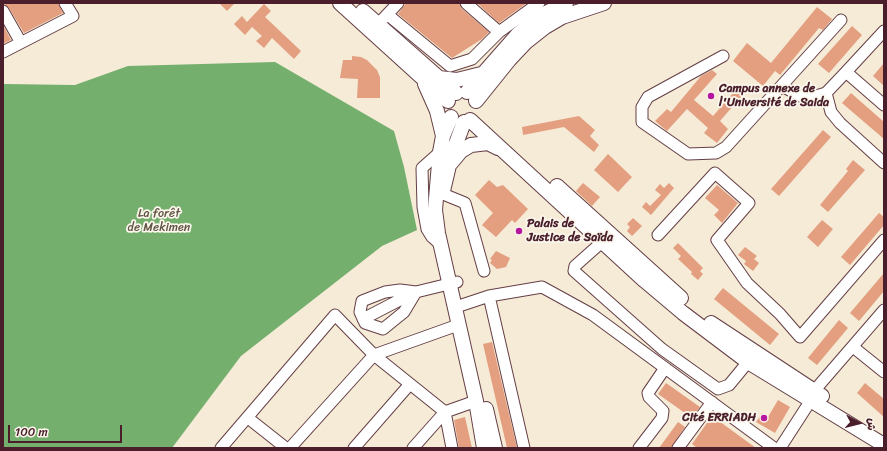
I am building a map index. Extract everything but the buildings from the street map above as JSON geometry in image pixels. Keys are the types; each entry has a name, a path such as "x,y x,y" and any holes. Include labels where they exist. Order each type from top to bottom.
{"main road":[{"path":"340,3 378,23 421,77 437,111 443,136 440,152 435,210 441,245 462,305 495,448"},
{"path":"354,3 439,78 464,108 503,150 602,242 678,308 748,362 884,434"},
{"path":"484,448 476,401 458,325 443,194 464,108 482,74 500,52 538,17 566,3"},
{"path":"443,136 464,108 526,42 545,27 562,17 604,3"},
{"path":"439,78 461,80 482,74"},
{"path":"421,77 464,108 646,269 695,310 812,396 884,445"},
{"path":"450,165 461,151 476,144 488,143 503,150"}],"street":[{"path":"3,52 20,41 73,16 65,3"},
{"path":"398,3 378,23 450,66 472,59 499,32 539,3"},
{"path":"466,3 499,32"},
{"path":"3,11 20,41"},
{"path":"723,56 648,98 642,107 642,122 688,154 716,152 726,147 842,20"},
{"path":"782,86 806,99 826,93 884,31"},
{"path":"846,72 884,105"},
{"path":"826,93 831,112 840,123 884,164"},
{"path":"658,235 715,173 749,203 717,240 747,283 780,314 800,337 882,247"},
{"path":"443,194 465,203 484,271"},
{"path":"602,242 575,266 574,271 662,349 718,389 729,385 748,362"},
{"path":"363,319 416,292 454,283"},
{"path":"462,305 489,296 542,287 593,316 774,448"},
{"path":"400,290 416,292 404,312 383,329 365,323 360,312 362,301 385,292 400,290"},
{"path":"489,296 524,448"},
{"path":"780,448 812,396 884,310"},
{"path":"221,448 335,315 374,355 445,412 452,448"},
{"path":"290,448 374,355 458,325"},
{"path":"853,347 884,372"},
{"path":"639,448 662,418 663,411 649,397 648,393 666,368"},
{"path":"354,448 410,384"},
{"path":"413,448 445,412 476,401"},
{"path":"684,446 712,402"},
{"path":"248,418 286,448"}],"green space":[{"name":"La forêt de Mekimen","path":"275,62 394,131 404,167 417,230 382,246 241,356 172,448 3,448 3,84 75,85 128,66"}],"place":[{"name":"Campus annexe de l'Université de Saida","path":"711,96"},
{"name":"Palais de Justice de Saïda","path":"519,231"},
{"name":"Cité ERRIADH","path":"764,418"}]}
